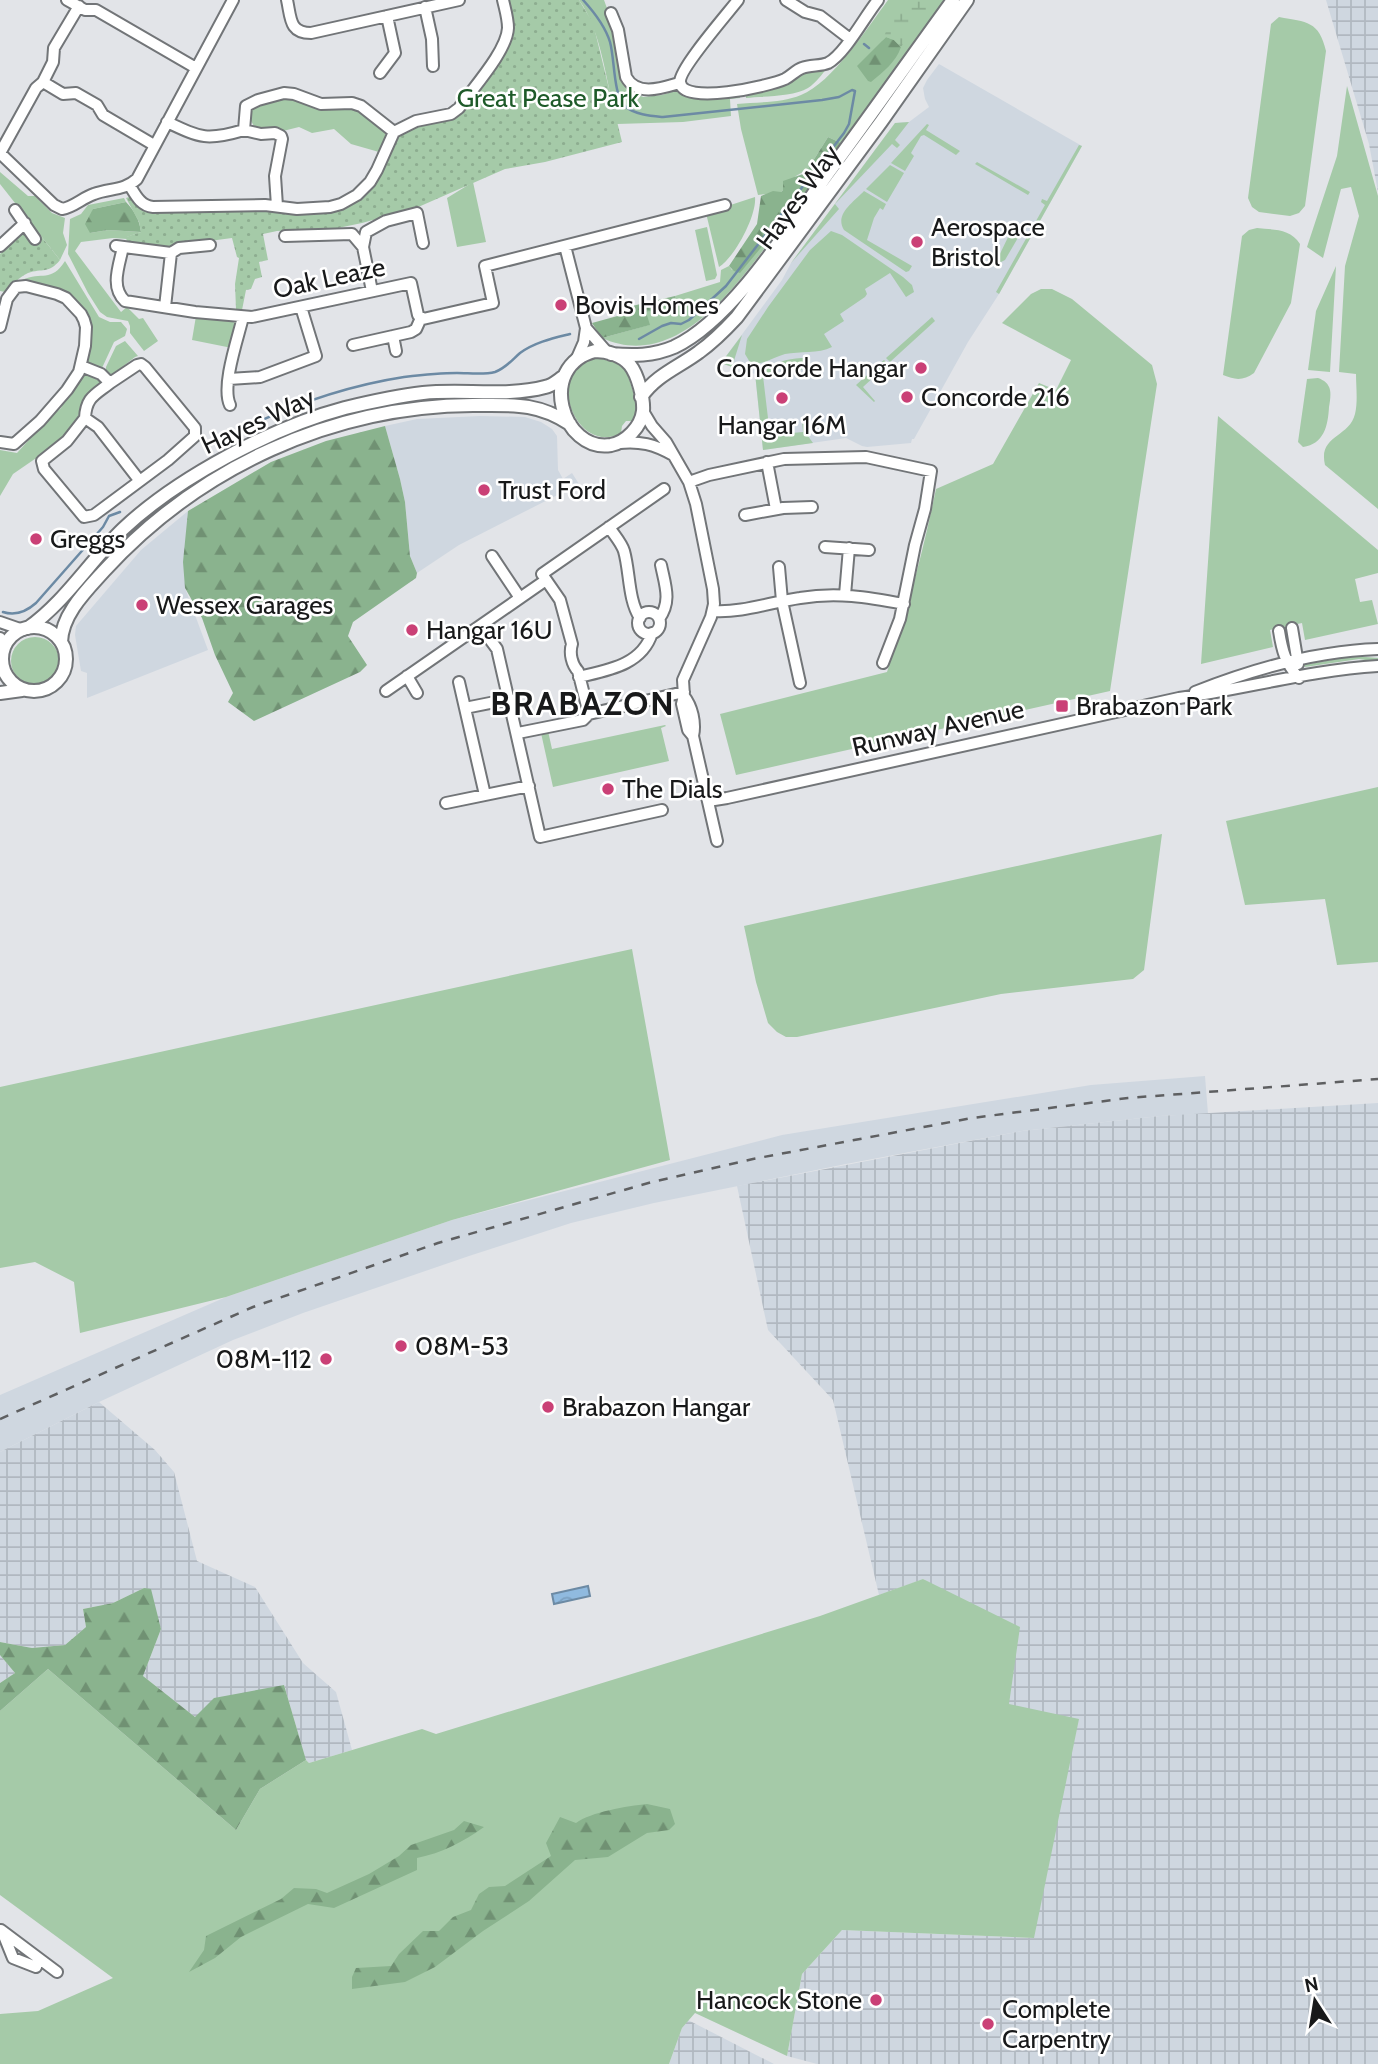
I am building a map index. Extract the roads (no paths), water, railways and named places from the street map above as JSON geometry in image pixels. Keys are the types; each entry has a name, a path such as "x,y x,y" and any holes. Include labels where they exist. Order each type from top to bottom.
{"street":[{"path":"196,68 96,10 85,10 75,3 54,48 53,62 43,82 36,88 0,153 54,205 62,209 95,193 130,186 137,179 233,0"},
{"path":"287,0 292,25 298,32 303,33 387,16 420,5 459,0"},
{"path":"130,186 148,207 277,206 297,209 330,207 349,201 363,190 377,170 394,132 416,121 451,114 459,108 504,44 508,31 503,0"},
{"path":"738,0 681,76 682,88 700,93 742,91 787,78 799,69 828,63 841,51 877,0"},
{"path":"786,0 803,5 850,39"},
{"name":"Hayes Way","path":"608,352 643,355 675,346 695,334 733,299 750,281 953,0"},
{"name":"Hayes Way","path":"641,397 657,378 701,351 737,317 967,0"},
{"path":"420,5 432,39 433,66"},
{"path":"611,13 618,30 625,77 629,83 643,90 680,83"},
{"path":"380,73 395,53 387,16"},
{"path":"43,82 63,94 76,93 97,105 103,115 155,145"},
{"path":"244,130 246,106 284,93 321,104 352,103 361,106 394,132"},
{"path":"167,122 196,136 211,138 244,130 261,134 275,132 281,136 281,151 275,176 277,206"},
{"path":"353,345 416,329 421,318 493,303 485,266 725,205"},
{"path":"15,210 35,239"},
{"path":"372,291 363,247 366,232 386,221 417,213 423,243"},
{"path":"0,246 25,223"},
{"path":"285,236 352,233 363,247"},
{"path":"165,307 171,253 179,248 210,245"},
{"path":"565,246 586,328 596,343 629,364 635,374 643,411 676,456 696,504 714,598 713,611 686,672 684,694 689,702 695,728 694,736 717,841"},
{"name":"Oak Leaze","path":"171,253 119,247 116,288 118,295 125,301 257,317 411,283 417,312 421,318"},
{"path":"0,327 3,298 16,287 26,286 57,294 73,304 86,327 81,366 67,390 20,440 14,444 0,442"},
{"path":"216,382 260,377 316,356 301,307"},
{"path":"230,405 227,396 229,381 243,317"},
{"path":"586,328 584,342 561,384 562,400 570,424 577,434 594,444 611,445 633,432 643,411"},
{"path":"393,337 396,351"},
{"path":"576,358 595,351 608,352"},
{"path":"141,364 195,429 195,436 168,460 94,515 84,517 44,468 42,461 66,441 85,418 89,399 110,383 141,364"},
{"path":"81,366 101,374 110,383"},
{"name":"Hayes Way","path":"25,629 44,617 124,528 157,501 181,484 273,434 313,417 390,398 425,393 523,391 546,387 563,377"},
{"name":"Hayes Way","path":"61,642 66,620 90,586 121,552 155,521 233,467 278,446 359,419 405,410 461,405 521,405 546,410 570,424"},
{"path":"85,418 98,427 139,480"},
{"path":"616,443 653,444 676,456"},
{"path":"689,482 784,459 866,457 931,471 904,604 883,663"},
{"path":"767,462 776,509"},
{"path":"589,713 578,671 574,667 570,650 572,644 562,605 542,574 664,489"},
{"path":"745,515 776,509 812,507"},
{"path":"609,527 624,549 640,628 645,633 652,633"},
{"path":"825,547 869,550"},
{"path":"845,595 849,548"},
{"path":"492,556 520,598"},
{"path":"579,677 620,666 646,647 652,633 659,627 659,619 668,598 661,565"},
{"path":"779,567 782,601 800,683"},
{"path":"386,691 546,580"},
{"path":"713,611 728,612 823,595 845,595 904,604"},
{"path":"640,618 648,612 659,619"},
{"path":"0,622 52,633 65,651 65,666 59,680 44,689 0,692"},
{"path":"480,626 497,649 540,837 662,810"},
{"path":"1292,628 1292,661"},
{"path":"23,690 7,678 1,652 9,639 25,629"},
{"path":"1279,631 1282,650 1292,661 1299,678"},
{"name":"Runway Avenue","path":"1179,698 1222,681 1292,661 1329,653 1378,649"},
{"name":"Runway Avenue","path":"708,801 1179,698 1227,692 1351,668 1378,666"},
{"path":"407,676 417,693"},
{"path":"459,682 485,795"},
{"path":"518,733 583,720 589,713 684,694"},
{"path":"465,708 510,699"},
{"path":"446,803 529,786"},
{"path":"1,1929 13,1958 36,1966"},
{"path":"1,1929 57,1972"}],"water":[{"path":"588,1586 590,1596 554,1604 552,1594"}],"waterway":[{"path":"583,0 608,36 621,101 638,113 663,117 822,100 855,91 849,124 844,133 726,286 689,320 681,324 662,326 639,339"},
{"path":"864,44 869,48"},
{"path":"221,440 287,410 333,393 380,381 451,373 495,372 532,346 570,334"},
{"path":"3,612 21,612 36,603 103,527 109,516 120,512"}],"railway":[{"path":"0,1419 253,1307 438,1243 652,1182 753,1159 972,1118 1128,1098 1378,1079"}],"place":[{"name":"Aerospace Bristol","path":"917,242"},
{"name":"Bovis Homes","path":"561,305"},
{"name":"Concorde Hangar","path":"921,368"},
{"name":"Concorde 216","path":"907,397"},
{"name":"Hangar 16M","path":"782,398"},
{"name":"Trust Ford","path":"484,490"},
{"name":"Greggs","path":"36,539"},
{"name":"Wessex Garages","path":"142,605"},
{"name":"Hangar 16U","path":"412,630"},
{"name":"Brabazon Park","path":"1062,706"},
{"name":"The Dials","path":"608,789"},
{"name":"08M-53","path":"401,1346"},
{"name":"08M-112","path":"326,1359"},
{"name":"Brabazon Hangar","path":"548,1407"},
{"name":"Hancock Stone","path":"876,2000"},
{"name":"Complete Carpentry","path":"988,2024"}],"district":[{"name":"BRABAZON","path":"583,703"}],"park label":[{"name":"Great Pease Park","path":"548,98"}]}
